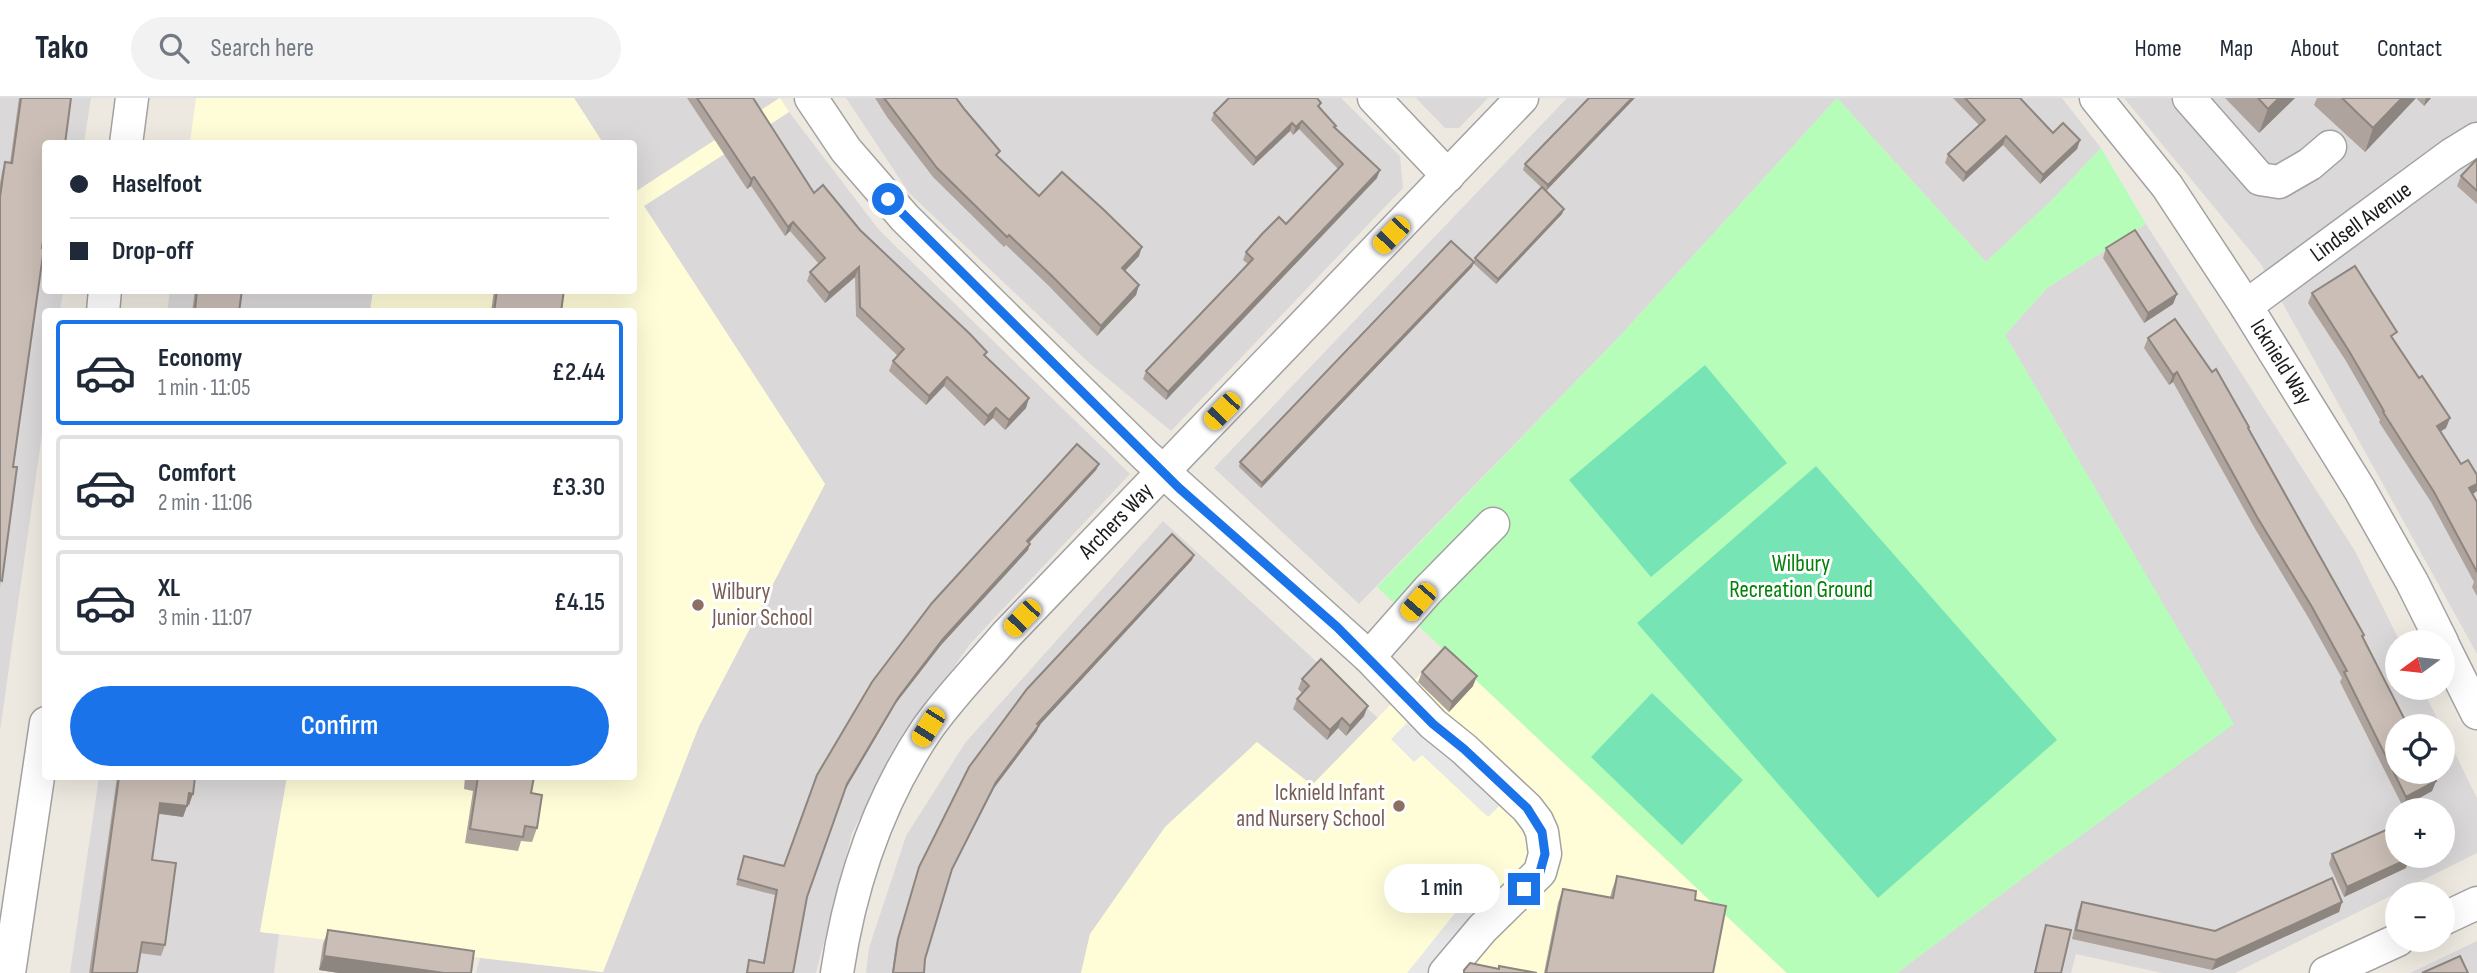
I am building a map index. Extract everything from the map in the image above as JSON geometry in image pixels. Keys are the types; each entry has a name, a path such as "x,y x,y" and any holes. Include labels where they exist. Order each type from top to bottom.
{"street":[{"path":"127,140 132,98"},
{"path":"811,98 846,150 905,218 1163,472 1369,657 1433,724 1527,808 1542,832 1545,854 1540,872 1482,929 1445,973"},
{"path":"1374,98 1448,176"},
{"name":"Archers Way","path":"837,973 844,927 864,852 894,782 928,727 1006,635 1521,98"},
{"name":"Icknield Way","path":"2096,98 2167,186 2246,306 2360,490 2412,582 2435,630"},
{"path":"2189,98 2260,179 2280,182 2310,164 2330,147"},
{"name":"Lindsell Avenue","path":"2246,306 2451,155 2477,139"},
{"path":"1369,657 1428,590 1493,524"},
{"name":"Icknield Way","path":"2455,670 2477,713"},
{"path":"9,973 42,750"},
{"path":"2455,913 2477,903"},
{"path":"2326,973 2385,946"}],"shaded area":[{"path":"0,98 91,98 84,140 42,140 42,294 63,294 60,308 42,308 42,434 0,731"},
{"path":"196,98 574,98 601,140 190,140"},
{"path":"574,98 779,98 637,191 637,140 601,140"},
{"name":"Wilbury Junior School","path":"780,98 789,112 644,206 825,484 699,726 603,972 260,932 286,780 637,780 637,308 370,308 373,294 637,294 637,191"},
{"path":"846,98 1341,98 1400,156 1403,188 1171,431 1087,361 909,193"},
{"path":"1416,98 1488,98 1459,128 1445,128"},
{"path":"1567,98 1837,98 1618,338 1359,604 1214,468"},
{"path":"1837,98 2062,98 2101,148 2052,200 1986,262"},
{"path":"2124,98 2477,98 2477,654 2261,264"},
{"path":"789,112 879,230 1130,474 970,644 901,742 852,833 816,973 476,973 480,958 603,972 699,726 825,484 644,206"},
{"path":"2146,224 2355,551 2394,630 2385,630 2385,700 2428,700 2435,714 2385,714 2385,784 2455,784 2455,753 2477,798 2477,853 2455,864 2455,798 2385,798 2385,868 2447,868 2419,882 2385,882 2385,899 2235,973 2162,973 2076,954 2071,973 1897,973 2233,724 2005,335 2047,288"},
{"path":"170,294 373,294 370,308 168,308"},
{"path":"1163,521 1378,718 1312,786 1256,742 1090,934 1081,973 866,973 869,948 906,836 965,743"},
{"name":"Icknield Infant and Nursery School","path":"1444,650 1787,973 1081,973 1090,934 1165,827 1257,742 1312,785"},
{"path":"1413,717 1503,802 1488,817 1422,755 1414,762 1391,739"},
{"path":"99,780 286,780 260,932 279,934 274,973 70,973"},
{"path":"1472,892 1491,906 1432,973 1407,973"},
{"path":"2477,941 2477,973 2410,973 2455,952"}],"green space":[{"name":"Wilbury Recreation Ground","path":"1837,98 1986,262 2052,200 2101,148 2146,224 2047,288 2005,335 2234,724 1897,973 1787,973 1377,587 1618,338"},
{"path":"1705,365 1787,463 1651,577 1569,480"},
{"path":"1816,466 2057,740 1878,898 1637,623"},
{"path":"1652,693 1743,780 1682,845 1591,757"}],"building":[{"path":"21,98 71,98 66,140 42,140 42,262 13,467 17,467 2,581 0,197 5,162 12,163"},
{"path":"697,98 753,98 814,193 823,185 860,230 970,334 987,352 984,355 1029,398 1009,420 996,408 988,416 947,377 929,396 893,361 904,349 860,307 859,267 829,293 810,272 825,258 793,222 788,227 754,177 751,179"},
{"path":"884,98 956,98 1000,151 996,155 1039,196 1062,172 1142,247 1122,268 1139,285 1101,326 937,168"},
{"path":"1229,98 1317,98 1321,103 1318,106 1336,126 1334,127 1380,170 1168,392 1146,371 1253,259 1246,252 1262,234 1279,217 1286,224 1343,164 1302,121 1296,127 1292,123 1256,158 1214,113"},
{"path":"1589,98 1632,98 1548,185 1525,164"},
{"path":"1965,98 2020,98 2053,133 2063,123 2080,140 2043,175 2006,136 1966,173 1948,154 1985,120"},
{"path":"2258,98 2279,98 2268,109"},
{"path":"2342,98 2402,98 2373,128"},
{"path":"2477,159 2477,191 2461,176"},
{"path":"1542,187 1564,209 1498,279 1475,258"},
{"path":"2135,230 2177,294 2148,313 2106,248"},
{"path":"1451,241 1474,262 1262,483 1240,462"},
{"path":"2355,266 2397,332 2391,336 2450,418 2437,426 2461,464 2468,460 2477,475 2477,484 2469,488 2477,502 2477,572 2434,492 2312,293"},
{"path":"197,294 241,294 240,308 195,308"},
{"path":"496,294 563,294 562,308 495,308"},
{"path":"2175,319 2212,372 2216,369 2249,427 2364,635 2362,636 2385,681 2385,700 2395,700 2402,714 2385,714 2385,755 2344,672 2347,671 2312,607 2257,517 2177,372 2173,375 2148,338"},
{"path":"1077,444 1099,464 1027,541 1030,544 943,639 898,698 847,784 807,897 793,973 747,973 749,960 764,963 777,890 738,879 744,856 784,866 817,775 872,682 932,603"},
{"path":"1172,534 1194,555 1037,724 1039,725 996,782 952,869 925,959 924,973 893,973 898,939 919,867 969,767 1027,689"},
{"path":"1445,647 1477,676 1452,702 1422,672"},
{"path":"1321,659 1368,706 1350,726 1342,718 1330,730 1297,699 1309,686 1302,679"},
{"path":"119,780 195,780 193,794 189,793 187,806 160,803 152,860 176,863 165,945 142,942 137,973 92,973"},
{"path":"478,780 533,780 531,793 542,795 537,828 525,826 523,837 470,829"},
{"path":"2400,784 2430,784 2406,797"},
{"path":"2385,830 2385,868 2388,868 2347,887 2332,854"},
{"path":"1617,876 1696,891 1695,900 1726,906 1713,973 1546,973 1563,889 1613,898"},
{"path":"2332,878 2342,902 2216,960 2076,930 2082,902 2215,931"},
{"path":"2046,925 2071,930 2061,973 2035,973"},
{"path":"328,930 474,951 471,973 444,973 324,956"},
{"path":"2460,956 2468,973 2422,973"},
{"path":"1470,963 1499,969 1499,966 1537,973 1464,973"}],"place":[{"name":"Wilbury Junior School","path":"698,605"},
{"name":"Icknield Infant and Nursery School","path":"1399,806"}],"route":[{"path":"888,199 1179,488 1337,627 1433,724 1527,808 1542,832 1545,854 1540,872 1524,889"}]}
